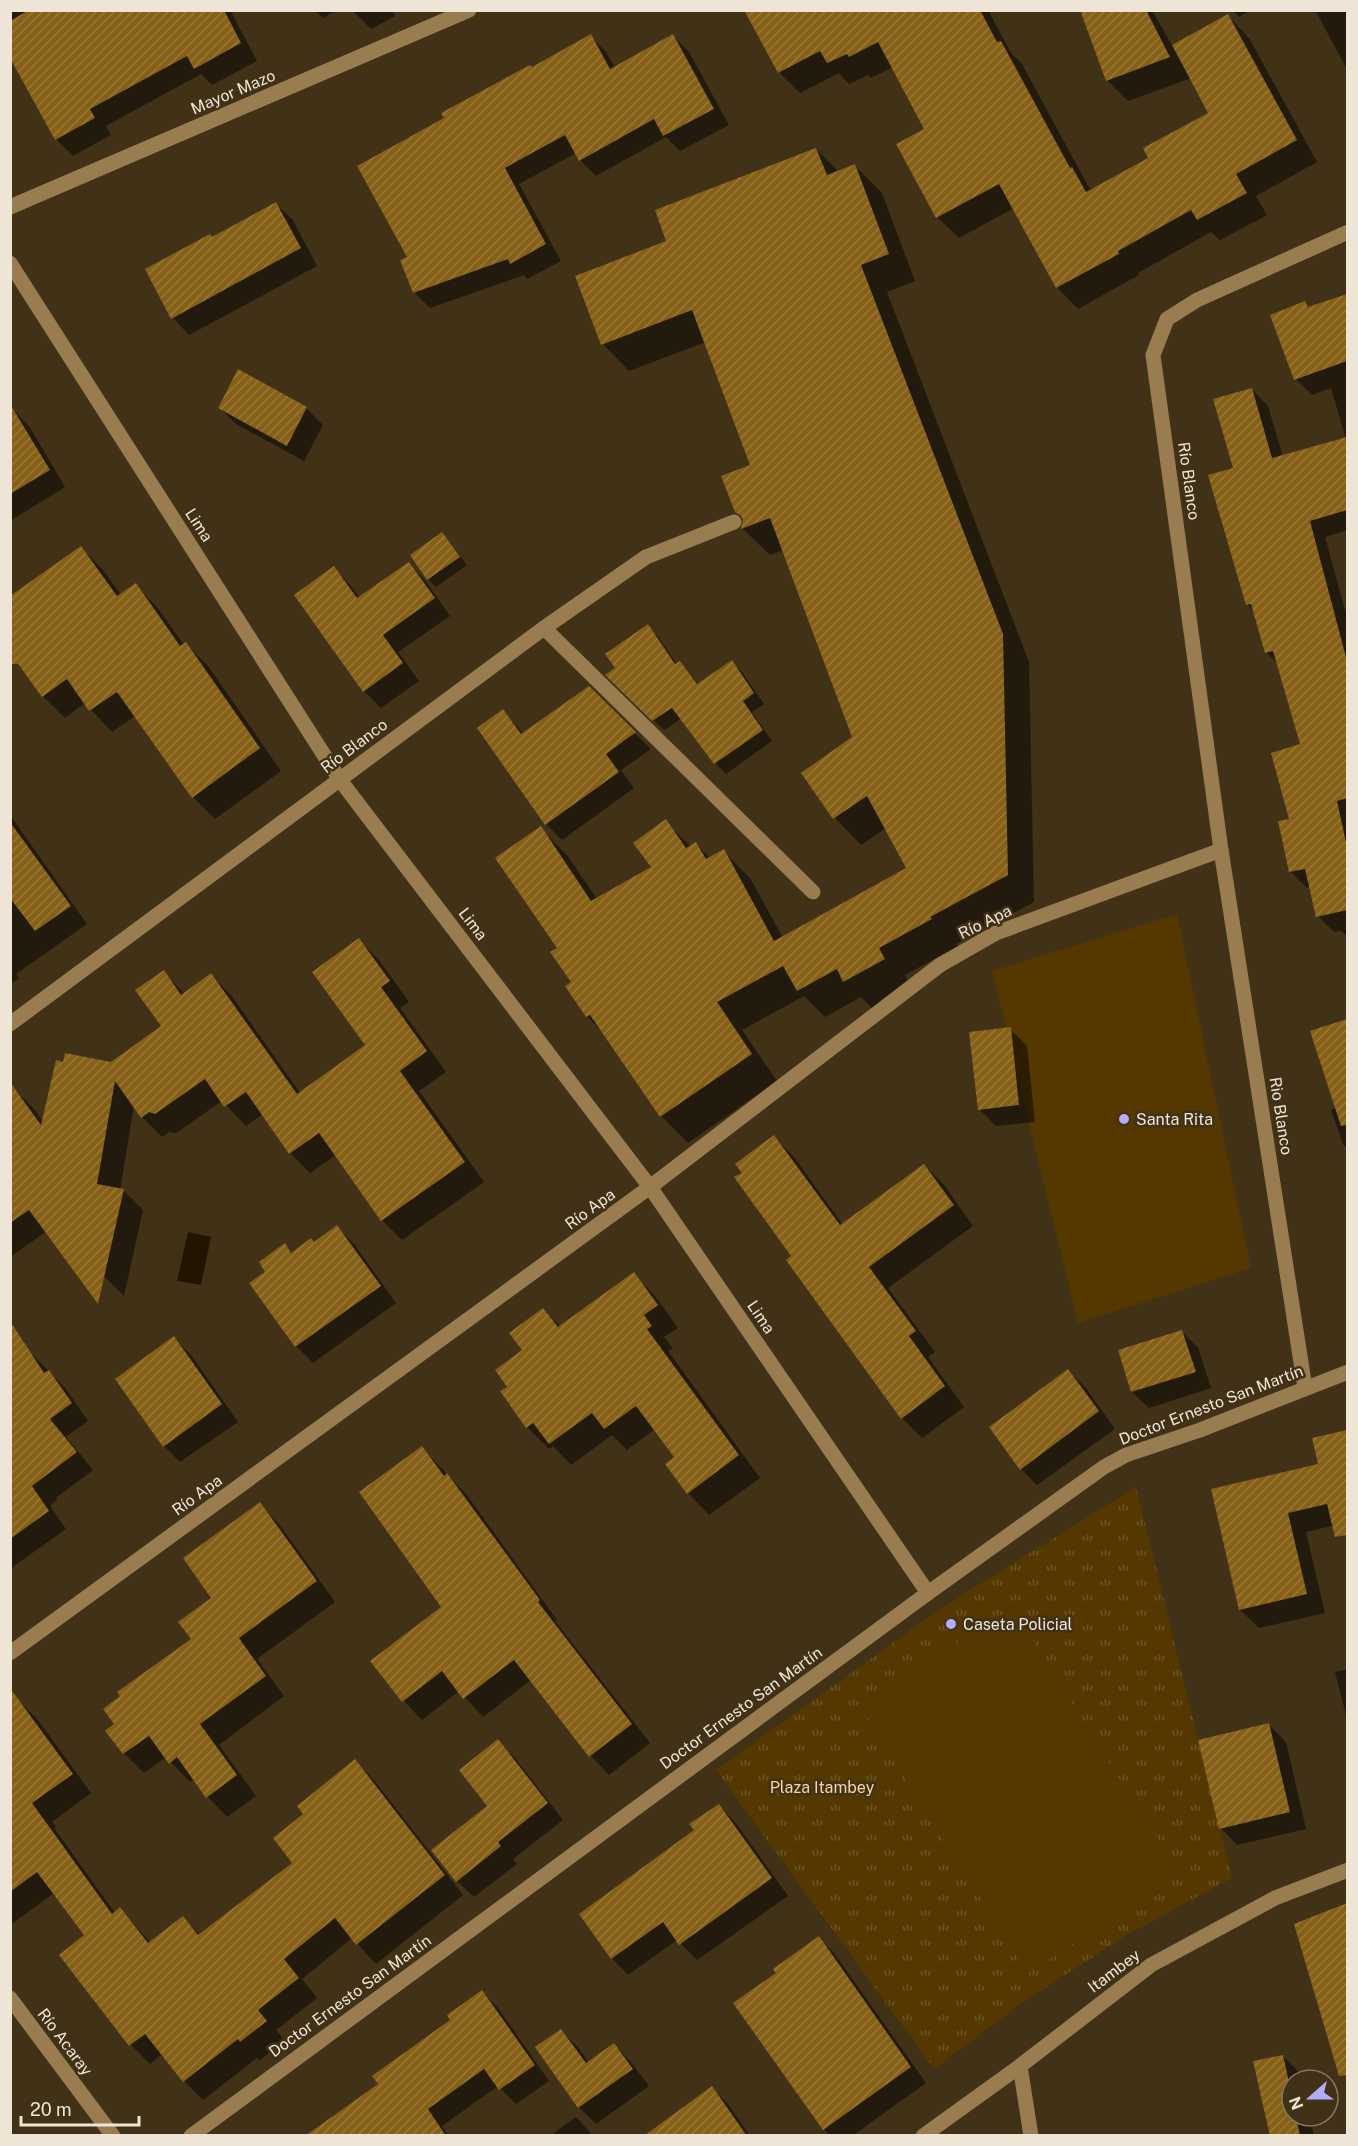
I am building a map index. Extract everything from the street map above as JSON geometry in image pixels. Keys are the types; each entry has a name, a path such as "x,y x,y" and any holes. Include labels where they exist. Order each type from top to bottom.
{"street":[{"name":"Mayor Mazo","path":"10,207 469,10"},
{"name":"Río Blanco","path":"1221,850 1153,355 1167,319 1197,300 1347,232"},
{"name":"Lima","path":"10,263 340,780 650,1187 928,1593"},
{"name":"Río Blanco","path":"10,1024 544,628 646,557 734,522"},
{"path":"544,628 813,892"},
{"name":"Río Apa","path":"10,1653 650,1187 940,965 996,933 1221,850"},
{"name":"Rio Blanco","path":"1221,850 1305,1388"},
{"name":"Doctor Ernesto San Martín","path":"191,2136 928,1593 1104,1467 1126,1455 1200,1430 1347,1372"},
{"name":"Itambey","path":"923,2136 1020,2066 1150,1965 1275,1898 1347,1870"},
{"name":"Río Acaray","path":"10,1998 112,2136"},
{"path":"1020,2066 1031,2136"}],"green space":[{"name":"Santa Rita","path":"1177,914 1251,1268 1078,1323 992,971"},
{"name":"Plaza Itambey","path":"1136,1487 1232,1878 1125,1936 1022,2003 934,2069 716,1770 943,1607"},
{"path":"1013,1608 1180,1876 1027,1973 859,1704"}],"shaded area":[{"path":"188,1232 211,1237 201,1285 177,1281"}],"building":[{"path":"29,10 224,10 241,43 194,69 187,56 90,109 95,118 55,140 10,58 10,21"},
{"path":"744,10 980,10 997,42 1001,41 1070,168 1072,167 1086,192 1148,158 1143,148 1208,113 1172,45 1228,14 1297,140 1236,174 1247,193 1197,220 1191,210 1118,251 1119,254 1056,288 999,184 936,218 896,144 924,129 878,42 849,57 847,54 827,63 820,51 778,73"},
{"path":"1080,10 1146,10 1170,57 1106,81"},
{"path":"591,34 610,69 673,34 714,109 663,136 654,119 579,161 565,135 505,168 546,244 510,264 508,259 413,293 400,260 407,257 357,166 444,118 441,113"},
{"path":"816,148 827,175 855,164 889,254 861,265 1003,634 1008,875 930,917 932,919 879,948 885,959 843,982 837,969 797,991 783,966 717,1002 752,1054 660,1117 590,1015 586,1017 565,986 571,982 550,952 557,948 495,858 541,826 591,901 651,867 633,843 666,819 686,848 696,842 706,859 724,849 774,941 906,868 867,796 833,819 801,773 852,737 770,518 741,529 743,519 735,512 721,476 750,465 692,310 601,345 575,276 666,241 655,210"},
{"path":"276,202 301,248 171,319 145,269 210,234 212,237"},
{"path":"1347,294 1347,361 1294,380 1270,315 1305,301 1308,307"},
{"path":"238,369 307,407 287,446 218,408"},
{"path":"1252,388 1272,458 1347,437 1347,510 1310,521 1347,661 1347,798 1337,801 1347,847 1347,910 1316,917 1305,869 1289,872 1278,821 1289,819 1271,753 1300,744 1273,651 1265,653 1251,604 1246,605 1208,475 1233,468 1213,399"},
{"path":"10,404 50,470 10,494"},
{"path":"442,532 460,557 427,580 410,555"},
{"path":"81,546 117,596 136,583 180,646 186,642 260,748 192,798 117,692 89,711 67,679 42,697 18,664 10,664 10,596"},
{"path":"409,562 435,598 383,635 403,663 363,692 294,595 334,566 357,598"},
{"path":"648,624 675,664 680,661 697,684 732,660 754,693 743,701 763,730 714,764 672,708 652,721 605,675 615,668 605,654"},
{"path":"589,686 636,732 606,754 619,772 545,825 477,728 503,709 521,734"},
{"path":"10,822 71,906 35,931 10,898"},
{"path":"359,938 390,981 381,987 427,1051 400,1071 465,1162 381,1221 319,1133 289,1154 246,1092 224,1107 205,1079 155,1114 149,1112 141,1118 115,1081 97,1184 124,1189 98,1304 29,1210 10,1223 10,1082 41,1125 56,1060 63,1062 65,1053 111,1062 161,1026 135,990 164,970 181,995 211,973 297,1094 365,1045 312,972"},
{"path":"1347,1019 1347,1125 1341,1126 1310,1031"},
{"path":"1011,1027 1019,1105 978,1110 969,1032"},
{"path":"774,1135 840,1225 924,1164 954,1205 869,1267 916,1331 909,1336 945,1386 901,1419 786,1260 791,1256 734,1177 742,1173 735,1164"},
{"path":"337,1225 381,1286 295,1347 249,1283 265,1272 259,1262 285,1243 291,1253 311,1238 314,1242"},
{"path":"634,1272 658,1305 644,1315 652,1326 647,1329 739,1455 687,1494 665,1464 674,1457 636,1406 604,1429 592,1413 549,1444 533,1423 526,1428 500,1391 507,1387 495,1370 522,1350 509,1333 543,1308 558,1327"},
{"path":"10,1321 44,1373 49,1370 72,1403 50,1419 77,1452 32,1486 49,1511 10,1539"},
{"path":"1182,1330 1196,1372 1131,1392 1118,1350"},
{"path":"174,1336 222,1404 163,1447 115,1379"},
{"path":"1068,1369 1099,1411 1020,1470 989,1427"},
{"path":"1347,1430 1347,1535 1335,1537 1327,1504 1288,1513 1307,1594 1239,1610 1211,1489 1318,1464 1312,1438"},
{"path":"422,1446 444,1476 447,1473 540,1600 538,1602 632,1724 589,1757 514,1660 463,1699 442,1671 402,1702 370,1661 441,1607 359,1492"},
{"path":"260,1502 317,1581 239,1638 266,1676 200,1724 237,1775 206,1798 177,1757 169,1764 149,1736 123,1754 105,1731 114,1724 103,1709 120,1696 117,1692 191,1639 178,1622 211,1598 183,1558"},
{"path":"10,1688 73,1774 32,1803 112,1914 120,1907 148,1943 183,1916 198,1935 292,1863 273,1838 303,1814 297,1806 355,1759 445,1875 356,1945 335,1918 284,1959 299,1978 258,2010 267,2021 240,2042 238,2039 183,2082 145,2034 129,2046 59,1955 84,1935 37,1872 10,1892"},
{"path":"1269,1723 1290,1812 1219,1829 1198,1740"},
{"path":"498,1739 548,1803 498,1842 501,1846 456,1882 431,1850 487,1806 459,1770"},
{"path":"719,1804 772,1878 679,1945 663,1922 611,1959 579,1914 694,1830 689,1824"},
{"path":"1347,1903 1347,2075 1340,2076 1340,2068 1337,2068 1294,1924"},
{"path":"819,1936 911,2067 823,2130 733,2003 776,1973 773,1969"},
{"path":"482,1990 535,2065 499,2090 484,2069 428,2109 446,2136 305,2136 378,2084 372,2076 450,2020 447,2015"},
{"path":"561,2029 586,2063 614,2043 633,2069 578,2108 535,2047"},
{"path":"1283,2055 1286,2068 1280,2068 1280,2128 1298,2128 1300,2136 1270,2136 1253,2061"},
{"path":"712,2086 747,2136 644,2136"}],"place":[{"name":"Santa Rita","path":"1124,1119"},
{"name":"Caseta Policial","path":"951,1624"}]}
